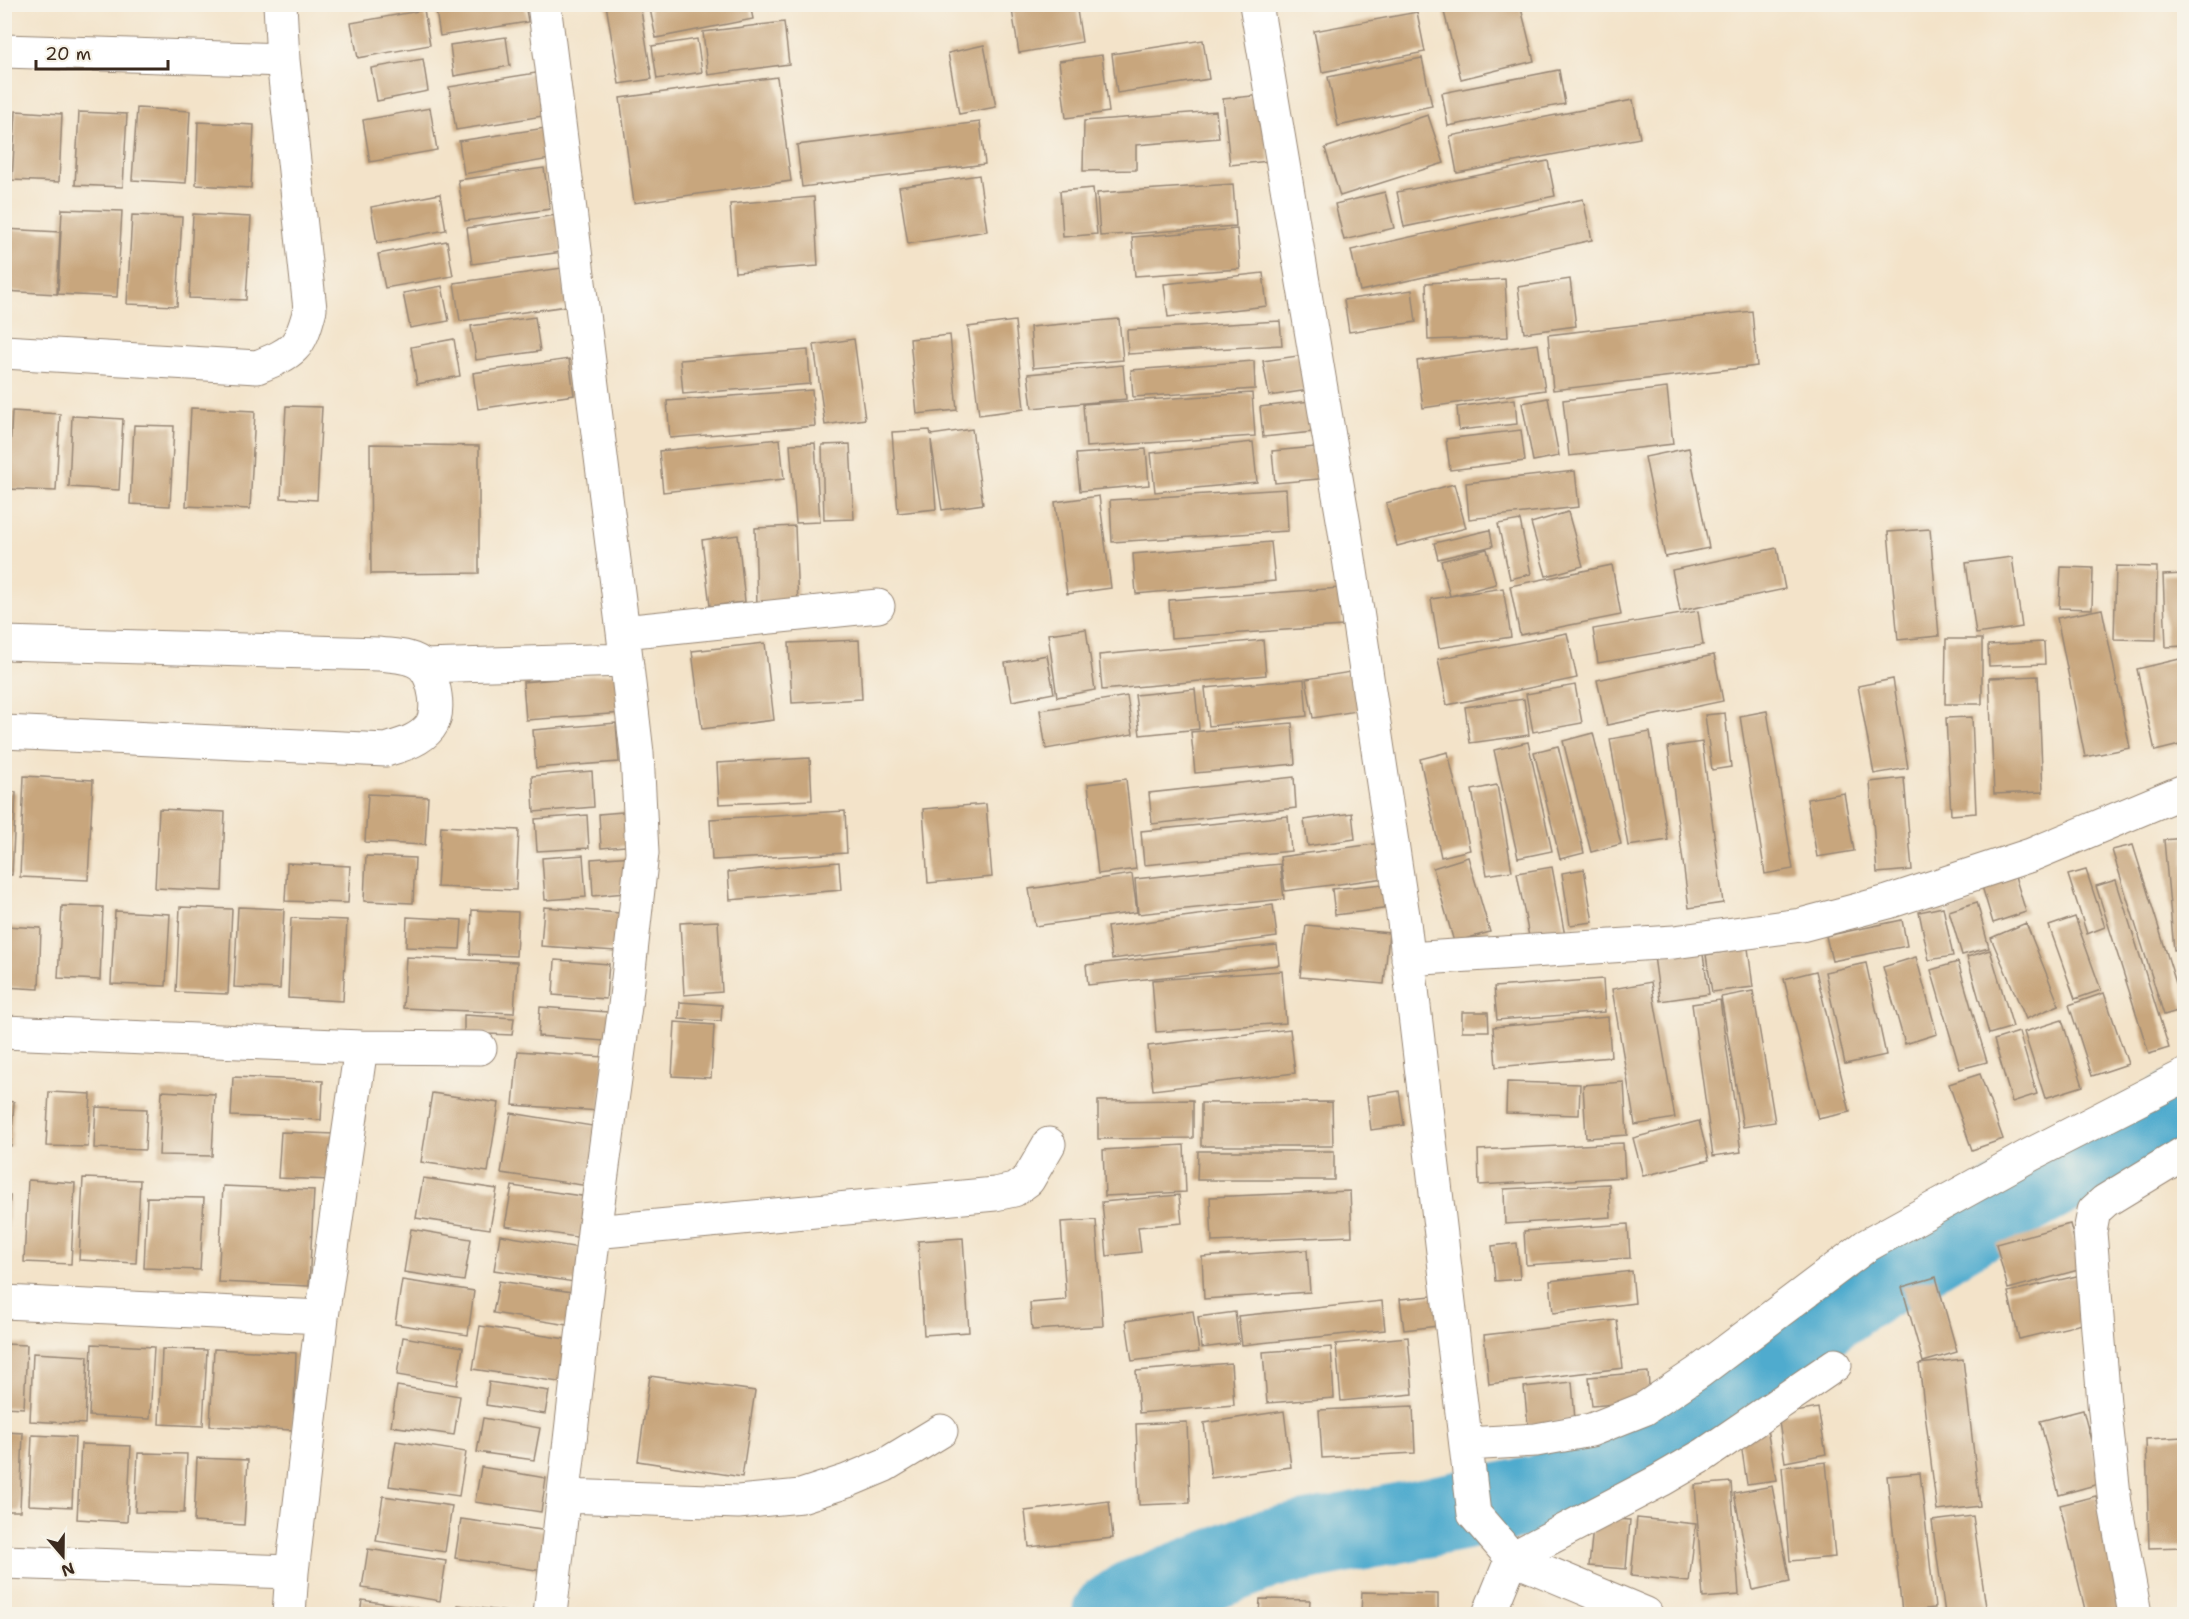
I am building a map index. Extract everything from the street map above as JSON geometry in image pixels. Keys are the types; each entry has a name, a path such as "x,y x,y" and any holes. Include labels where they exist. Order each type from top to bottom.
{"street":[{"path":"4,352 257,368 288,355 304,336 310,309 283,60 280,4"},
{"path":"544,4 625,646 637,753 642,853 626,1006 594,1232 550,1614"},
{"path":"1256,4 1344,525 1408,959 1474,1514 1512,1558 1646,1614"},
{"path":"4,51 283,60"},
{"path":"423,666 625,646 878,606"},
{"path":"4,643 379,654 406,657 423,666 432,681 436,705 432,726 414,741 386,750 4,732"},
{"path":"1408,959 1674,942 1801,926 1888,902 2031,855 2184,791"},
{"path":"4,1032 362,1047 480,1048"},
{"path":"289,1614 322,1317 362,1047"},
{"path":"1467,1449 1591,1430 1644,1409 1699,1372 1866,1246 2030,1155 2184,1076"},
{"path":"594,1232 995,1194 1014,1190 1028,1180 1049,1144"},
{"path":"2135,1614 2115,1504 2090,1232 2094,1211 2105,1201 2184,1153"},
{"path":"4,1302 322,1317"},
{"path":"1489,1614 1512,1558 1704,1455 1835,1365"},
{"path":"564,1496 738,1502 801,1496 847,1481 885,1465 941,1431"},
{"path":"4,1562 292,1572"}],"building":[{"path":"356,4 378,4 378,6 357,9"},
{"path":"435,4 525,4 528,22 440,36"},
{"path":"606,4 640,4 652,79 619,84"},
{"path":"649,4 750,4 753,19 656,38"},
{"path":"1011,4 1076,4 1082,42 1019,53"},
{"path":"1442,4 1520,4 1534,61 1461,79"},
{"path":"424,10 430,45 358,58 351,23"},
{"path":"1417,12 1425,52 1322,72 1314,31"},
{"path":"784,22 789,64 708,75 703,32"},
{"path":"506,37 510,66 454,76 450,45"},
{"path":"697,39 702,72 657,79 652,46"},
{"path":"1203,40 1209,79 1117,93 1112,54"},
{"path":"984,45 996,107 959,114 948,53"},
{"path":"1102,55 1109,112 1066,118 1059,61"},
{"path":"1422,58 1432,106 1338,126 1328,77"},
{"path":"423,59 428,91 377,101 371,68"},
{"path":"1559,70 1565,104 1448,126 1442,93"},
{"path":"542,72 549,115 456,130 449,87"},
{"path":"777,77 791,181 634,203 620,98"},
{"path":"1262,95 1269,161 1230,165 1223,99"},
{"path":"1633,100 1640,138 1457,173 1450,136"},
{"path":"137,108 190,111 186,183 132,180"},
{"path":"430,108 437,150 370,162 363,120"},
{"path":"16,111 62,114 59,182 12,180"},
{"path":"1216,111 1219,138 1136,145 1136,170 1083,171 1084,121"},
{"path":"79,112 127,114 123,187 75,185"},
{"path":"1428,115 1444,163 1340,196 1325,148"},
{"path":"198,122 254,125 251,188 196,185"},
{"path":"980,122 985,164 802,187 797,145"},
{"path":"545,128 550,159 464,174 459,141"},
{"path":"1548,161 1555,196 1404,227 1397,192"},
{"path":"544,168 550,209 465,221 458,180"},
{"path":"979,175 987,231 908,244 899,187"},
{"path":"1233,184 1236,226 1100,236 1097,193"},
{"path":"1093,188 1097,234 1063,237 1060,191"},
{"path":"1385,192 1394,228 1344,240 1335,204"},
{"path":"440,194 446,230 377,243 371,207"},
{"path":"814,197 818,266 735,272 730,204"},
{"path":"1583,199 1592,240 1360,291 1351,250"},
{"path":"62,209 122,211 117,297 58,294"},
{"path":"193,214 251,217 246,300 189,298"},
{"path":"132,215 182,217 177,306 127,304"},
{"path":"557,215 562,252 472,264 467,228"},
{"path":"4,229 60,232 57,294 4,291"},
{"path":"1237,229 1240,269 1135,276 1132,237"},
{"path":"447,241 453,276 385,288 378,254"},
{"path":"562,268 567,306 460,321 454,283"},
{"path":"1263,273 1267,306 1168,317 1164,284"},
{"path":"1505,279 1508,337 1428,340 1426,283"},
{"path":"1570,279 1576,326 1524,333 1518,287"},
{"path":"442,286 449,321 410,328 403,293"},
{"path":"1412,290 1416,322 1349,332 1344,300"},
{"path":"1752,311 1757,366 1553,390 1548,335"},
{"path":"535,317 540,351 476,360 471,326"},
{"path":"1119,319 1123,360 1033,368 1030,327"},
{"path":"1015,321 1024,409 979,415 968,327"},
{"path":"1280,321 1282,345 1128,354 1127,330"},
{"path":"950,335 957,410 917,414 910,339"},
{"path":"454,339 460,376 417,384 411,347"},
{"path":"854,339 865,419 825,425 814,345"},
{"path":"1538,344 1545,390 1423,408 1417,361"},
{"path":"808,350 810,384 683,394 680,360"},
{"path":"1311,354 1315,389 1269,396 1263,361"},
{"path":"569,359 574,395 478,409 473,373"},
{"path":"1254,361 1255,389 1133,397 1131,370"},
{"path":"1123,365 1126,399 1032,408 1028,374"},
{"path":"1667,388 1673,444 1569,456 1563,400"},
{"path":"812,390 815,426 670,438 667,401"},
{"path":"1252,393 1255,436 1086,447 1083,404"},
{"path":"1548,398 1559,456 1533,461 1522,403"},
{"path":"1515,399 1517,424 1459,430 1457,407"},
{"path":"1310,401 1313,432 1263,437 1260,407"},
{"path":"286,406 322,407 317,500 281,498"},
{"path":"191,408 255,411 250,509 186,506"},
{"path":"12,411 60,414 56,491 8,489"},
{"path":"72,416 123,419 119,490 69,487"},
{"path":"134,425 174,426 170,506 130,504"},
{"path":"972,429 983,504 942,510 931,440 936,509 898,513 892,432 930,430 931,435"},
{"path":"1521,430 1525,461 1450,470 1446,439"},
{"path":"780,439 784,479 663,492 659,451"},
{"path":"1253,442 1257,482 1155,492 1151,453"},
{"path":"815,443 820,522 796,523 790,444"},
{"path":"370,444 479,446 479,573 371,574"},
{"path":"850,444 854,519 824,520 822,445"},
{"path":"1326,446 1329,478 1275,483 1272,451"},
{"path":"1689,448 1709,548 1665,557 1645,457"},
{"path":"1146,449 1149,485 1080,491 1076,454"},
{"path":"1575,471 1579,507 1469,519 1466,483"},
{"path":"1454,484 1466,528 1397,546 1386,503"},
{"path":"1286,489 1288,531 1112,542 1110,500"},
{"path":"1099,496 1111,588 1067,594 1055,502"},
{"path":"1568,512 1583,566 1546,576 1531,523"},
{"path":"1520,520 1531,574 1510,579 1498,524"},
{"path":"795,526 798,606 757,607 755,528"},
{"path":"1930,529 1939,636 1898,640 1888,532"},
{"path":"1490,530 1493,546 1438,559 1434,543"},
{"path":"738,535 745,602 710,606 702,540"},
{"path":"1271,542 1275,581 1136,594 1133,554"},
{"path":"1777,548 1785,589 1680,611 1672,570"},
{"path":"1487,549 1496,584 1450,596 1441,561"},
{"path":"2012,557 2022,627 1976,634 1966,563"},
{"path":"1612,565 1621,615 1520,635 1510,586"},
{"path":"2116,566 2157,567 2156,640 2114,639"},
{"path":"2061,567 2093,568 2092,609 2059,608"},
{"path":"2184,574 2184,646 2166,647 2163,575"},
{"path":"1340,588 1342,626 1171,638 1169,600"},
{"path":"1503,588 1511,637 1439,648 1431,599"},
{"path":"2102,609 2130,748 2085,757 2057,618"},
{"path":"1698,611 1703,645 1598,663 1593,629"},
{"path":"1086,629 1095,690 1057,697 1048,634"},
{"path":"1567,633 1577,678 1447,705 1438,659"},
{"path":"1946,639 1982,639 1982,704 1945,704"},
{"path":"859,640 862,699 792,703 789,643"},
{"path":"1263,640 1266,675 1102,690 1099,655"},
{"path":"2044,642 2045,664 1989,666 1988,645"},
{"path":"765,643 774,720 702,729 692,651"},
{"path":"1047,655 1054,693 1012,701 1005,663"},
{"path":"1714,655 1723,701 1607,725 1597,680"},
{"path":"2184,658 2184,744 2155,751 2137,669"},
{"path":"1357,671 1363,710 1313,718 1306,679"},
{"path":"621,673 624,713 526,720 523,682"},
{"path":"2038,676 2043,792 1994,794 1989,678"},
{"path":"1304,679 1307,716 1209,726 1205,688"},
{"path":"1893,679 1908,768 1874,774 1858,686"},
{"path":"1575,685 1582,723 1533,732 1526,694"},
{"path":"1195,689 1199,729 1140,735 1135,695"},
{"path":"1127,696 1133,734 1046,749 1040,710"},
{"path":"1524,699 1529,735 1470,743 1465,707"},
{"path":"1767,711 1793,869 1765,874 1740,716"},
{"path":"1725,713 1731,767 1712,770 1705,715"},
{"path":"1972,717 1976,813 1951,815 1946,718"},
{"path":"616,723 619,762 536,768 533,730"},
{"path":"1292,723 1295,764 1195,773 1191,732"},
{"path":"1650,732 1668,840 1628,846 1610,739"},
{"path":"1593,733 1621,844 1591,852 1563,741"},
{"path":"1528,742 1552,851 1518,858 1494,750"},
{"path":"1702,742 1723,903 1689,908 1668,747"},
{"path":"1558,746 1584,853 1560,859 1534,752"},
{"path":"1448,752 1470,850 1441,857 1420,759"},
{"path":"810,758 812,800 719,804 717,763"},
{"path":"592,771 594,807 534,812 532,776"},
{"path":"24,776 93,780 88,880 20,877"},
{"path":"1294,777 1296,808 1152,824 1149,793"},
{"path":"1904,778 1912,870 1877,873 1870,782"},
{"path":"1126,779 1136,869 1098,874 1088,784"},
{"path":"1497,785 1512,871 1487,875 1472,790"},
{"path":"4,792 16,792 12,875 4,875"},
{"path":"1844,793 1854,851 1817,857 1807,799"},
{"path":"368,794 428,797 425,845 365,842"},
{"path":"986,804 992,877 928,883 923,809"},
{"path":"159,809 225,812 222,891 155,888"},
{"path":"635,811 637,845 601,848 599,814"},
{"path":"845,811 847,853 712,860 710,819"},
{"path":"1352,813 1355,839 1308,846 1304,820"},
{"path":"587,815 589,848 537,851 535,819"},
{"path":"1288,816 1291,851 1144,865 1141,831"},
{"path":"441,826 519,830 516,890 437,887"},
{"path":"2184,838 2184,949 2174,950 2164,840"},
{"path":"1388,842 1393,877 1285,891 1280,857"},
{"path":"2133,845 2184,1009 2164,1015 2112,850"},
{"path":"583,855 586,897 545,900 542,858"},
{"path":"366,856 415,858 413,903 364,901"},
{"path":"634,856 636,892 593,896 591,859"},
{"path":"1468,857 1490,932 1454,942 1433,868"},
{"path":"839,862 841,890 730,900 728,872"},
{"path":"287,863 350,866 348,903 285,901"},
{"path":"1280,864 1284,899 1138,914 1135,879"},
{"path":"1552,867 1565,936 1530,942 1517,873"},
{"path":"1584,869 1593,922 1570,925 1562,873"},
{"path":"2086,870 2105,927 2087,934 2068,875"},
{"path":"2014,873 2026,912 1993,923 1981,883"},
{"path":"1132,874 1137,912 1035,926 1029,889"},
{"path":"2116,880 2169,1048 2149,1054 2096,886"},
{"path":"1395,883 1398,907 1335,915 1332,889"},
{"path":"1977,902 1989,948 1962,955 1949,911"},
{"path":"1273,905 1277,937 1112,959 1107,927"},
{"path":"62,906 103,907 100,980 58,978"},
{"path":"180,907 232,909 228,994 176,992"},
{"path":"238,907 284,909 280,989 234,987"},
{"path":"544,907 619,913 616,951 541,946"},
{"path":"1943,907 1953,956 1929,960 1919,912"},
{"path":"472,910 518,912 516,956 470,954"},
{"path":"115,911 170,914 166,986 111,984"},
{"path":"407,917 462,920 460,949 406,947"},
{"path":"2075,917 2101,990 2075,999 2049,926"},
{"path":"291,918 347,920 343,1001 288,998"},
{"path":"1902,920 1907,946 1832,961 1826,936"},
{"path":"718,921 722,992 684,995 680,923"},
{"path":"2026,923 2059,1005 2026,1019 1991,938"},
{"path":"1306,925 1389,933 1384,984 1300,977"},
{"path":"4,926 41,928 39,989 4,987"},
{"path":"1277,945 1279,965 1088,985 1086,965"},
{"path":"1702,948 1709,994 1660,1001 1654,956"},
{"path":"1748,948 1753,987 1712,992 1706,955"},
{"path":"1990,950 2013,1027 1989,1034 1967,957"},
{"path":"406,957 517,962 514,1013 403,1008"},
{"path":"1916,957 1937,1034 1905,1044 1883,967"},
{"path":"555,960 609,964 606,999 553,995"},
{"path":"1958,962 1987,1062 1960,1069 1931,970"},
{"path":"1866,963 1886,1055 1845,1064 1825,972"},
{"path":"1282,971 1286,1023 1156,1032 1152,980"},
{"path":"1816,971 1850,1112 1818,1119 1784,979"},
{"path":"1603,979 1605,1012 1497,1020 1494,987"},
{"path":"1651,982 1675,1118 1635,1125 1612,989"},
{"path":"1753,991 1775,1122 1743,1127 1721,997"},
{"path":"2104,993 2128,1064 2092,1076 2069,1005"},
{"path":"1720,1000 1741,1152 1713,1156 1692,1004"},
{"path":"680,1002 722,1005 721,1021 679,1019"},
{"path":"540,1007 621,1013 618,1042 538,1036"},
{"path":"1462,1012 1488,1012 1489,1031 1462,1031"},
{"path":"464,1015 514,1018 512,1035 464,1033"},
{"path":"1608,1017 1611,1057 1496,1067 1493,1027"},
{"path":"2062,1020 2083,1086 2045,1098 2024,1032"},
{"path":"675,1022 714,1025 711,1078 672,1076"},
{"path":"1290,1029 1295,1073 1153,1090 1148,1046"},
{"path":"2019,1032 2037,1094 2012,1102 1994,1040"},
{"path":"518,1051 604,1057 600,1111 513,1105"},
{"path":"1980,1074 2003,1139 1972,1150 1949,1084"},
{"path":"233,1077 323,1081 321,1120 231,1116"},
{"path":"1507,1082 1580,1084 1579,1115 1506,1113"},
{"path":"1624,1082 1627,1135 1586,1138 1583,1085"},
{"path":"162,1091 215,1094 212,1156 159,1155"},
{"path":"1399,1091 1404,1125 1371,1130 1367,1096"},
{"path":"49,1092 91,1094 88,1147 46,1146"},
{"path":"432,1093 499,1103 488,1172 421,1162"},
{"path":"1193,1100 1193,1138 1098,1139 1098,1101"},
{"path":"5,1101 14,1102 11,1146 5,1146"},
{"path":"1332,1102 1333,1146 1201,1146 1201,1103"},
{"path":"96,1107 147,1109 145,1150 94,1148"},
{"path":"511,1113 605,1128 595,1187 501,1173"},
{"path":"1699,1121 1709,1160 1643,1176 1633,1138"},
{"path":"281,1132 335,1134 333,1180 278,1178"},
{"path":"1623,1143 1625,1177 1479,1185 1478,1150"},
{"path":"1184,1145 1186,1192 1105,1196 1103,1150"},
{"path":"1198,1151 1334,1151 1334,1180 1197,1180"},
{"path":"83,1178 140,1180 136,1263 79,1260"},
{"path":"423,1178 497,1189 490,1229 416,1218"},
{"path":"28,1180 75,1183 71,1264 24,1262"},
{"path":"1609,1184 1611,1217 1505,1224 1504,1189"},
{"path":"223,1186 314,1190 309,1286 218,1282"},
{"path":"512,1186 588,1197 582,1238 505,1226"},
{"path":"1350,1191 1352,1236 1212,1242 1210,1197"},
{"path":"1179,1195 1182,1223 1138,1227 1141,1252 1107,1256 1102,1202"},
{"path":"4,1196 10,1196 6,1261 4,1261"},
{"path":"147,1197 204,1198 200,1270 144,1268"},
{"path":"1096,1220 1103,1326 1032,1330 1030,1303 1066,1300 1061,1222"},
{"path":"1628,1224 1630,1258 1526,1265 1524,1231"},
{"path":"2070,1224 2082,1269 2008,1289 1996,1244"},
{"path":"411,1229 471,1239 464,1281 404,1272"},
{"path":"500,1235 586,1249 581,1283 494,1270"},
{"path":"963,1238 969,1332 924,1335 918,1241"},
{"path":"1517,1243 1520,1279 1495,1281 1492,1246"},
{"path":"1307,1250 1310,1292 1204,1299 1202,1257"},
{"path":"1632,1271 1635,1303 1553,1313 1550,1281"},
{"path":"2081,1275 2091,1322 2019,1339 2008,1292"},
{"path":"1936,1277 1957,1352 1923,1362 1902,1287"},
{"path":"402,1280 474,1291 468,1335 395,1324"},
{"path":"499,1281 585,1294 580,1327 493,1313"},
{"path":"1443,1295 1446,1325 1404,1330 1400,1299"},
{"path":"1382,1301 1385,1330 1242,1345 1238,1316"},
{"path":"1193,1311 1199,1352 1132,1361 1126,1321"},
{"path":"1235,1312 1239,1343 1202,1348 1198,1317"},
{"path":"1617,1320 1623,1368 1489,1384 1484,1335"},
{"path":"480,1326 572,1340 565,1383 473,1369"},
{"path":"403,1337 463,1347 457,1385 397,1375"},
{"path":"1408,1337 1413,1394 1341,1401 1336,1344"},
{"path":"4,1344 27,1345 24,1408 4,1407"},
{"path":"92,1344 154,1347 150,1419 89,1416"},
{"path":"1331,1347 1334,1398 1267,1403 1263,1352"},
{"path":"162,1349 207,1350 203,1426 159,1424"},
{"path":"214,1349 296,1353 293,1430 210,1426"},
{"path":"33,1353 88,1356 85,1424 30,1421"},
{"path":"1963,1359 1980,1506 1937,1511 1919,1364"},
{"path":"1231,1363 1234,1405 1139,1413 1136,1371"},
{"path":"1648,1372 1650,1401 1592,1406 1589,1377"},
{"path":"650,1376 755,1391 742,1477 638,1461"},
{"path":"489,1382 549,1391 545,1414 486,1405"},
{"path":"1572,1382 1575,1420 1528,1425 1524,1387"},
{"path":"397,1386 460,1396 454,1435 391,1426"},
{"path":"1413,1406 1415,1453 1322,1458 1319,1410"},
{"path":"1818,1408 1826,1454 1785,1462 1778,1415"},
{"path":"2083,1410 2102,1483 2059,1495 2040,1421"},
{"path":"1284,1411 1291,1467 1211,1478 1204,1423"},
{"path":"483,1418 540,1428 534,1460 477,1452"},
{"path":"1187,1422 1190,1503 1139,1505 1136,1424"},
{"path":"1767,1429 1776,1480 1747,1484 1740,1437"},
{"path":"4,1432 23,1433 20,1511 4,1511"},
{"path":"32,1435 75,1437 72,1507 29,1505"},
{"path":"2184,1437 2184,1547 2149,1548 2146,1439"},
{"path":"396,1441 466,1452 459,1496 389,1486"},
{"path":"81,1444 131,1446 127,1522 77,1519"},
{"path":"138,1453 187,1454 184,1513 135,1512"},
{"path":"197,1458 248,1460 244,1525 194,1522"},
{"path":"1826,1462 1835,1557 1790,1561 1782,1467"},
{"path":"481,1467 546,1478 541,1512 475,1502"},
{"path":"1920,1473 1935,1608 1902,1612 1887,1476"},
{"path":"1731,1482 1739,1595 1703,1598 1695,1485"},
{"path":"1772,1486 1790,1582 1753,1590 1734,1493"},
{"path":"383,1496 452,1506 445,1552 376,1541"},
{"path":"2096,1496 2124,1614 2086,1614 2060,1505"},
{"path":"1109,1501 1113,1538 1029,1547 1025,1511"},
{"path":"1973,1516 1987,1614 1945,1614 1932,1521"},
{"path":"1594,1518 1630,1520 1626,1569 1589,1566"},
{"path":"1637,1518 1696,1524 1689,1582 1631,1576"},
{"path":"461,1519 549,1531 543,1571 455,1558"},
{"path":"368,1549 446,1561 440,1601 362,1588"},
{"path":"1362,1592 1438,1594 1438,1614 1361,1614"},
{"path":"1260,1599 1310,1600 1309,1614 1259,1614"},
{"path":"362,1600 436,1611 435,1614 360,1614"},
{"path":"458,1605 514,1613 514,1614 457,1614"}],"waterway":[{"path":"1112,1614 1133,1600 1267,1549 1540,1495 1594,1471 1716,1394 1853,1295 1999,1209 2184,1107"}]}
